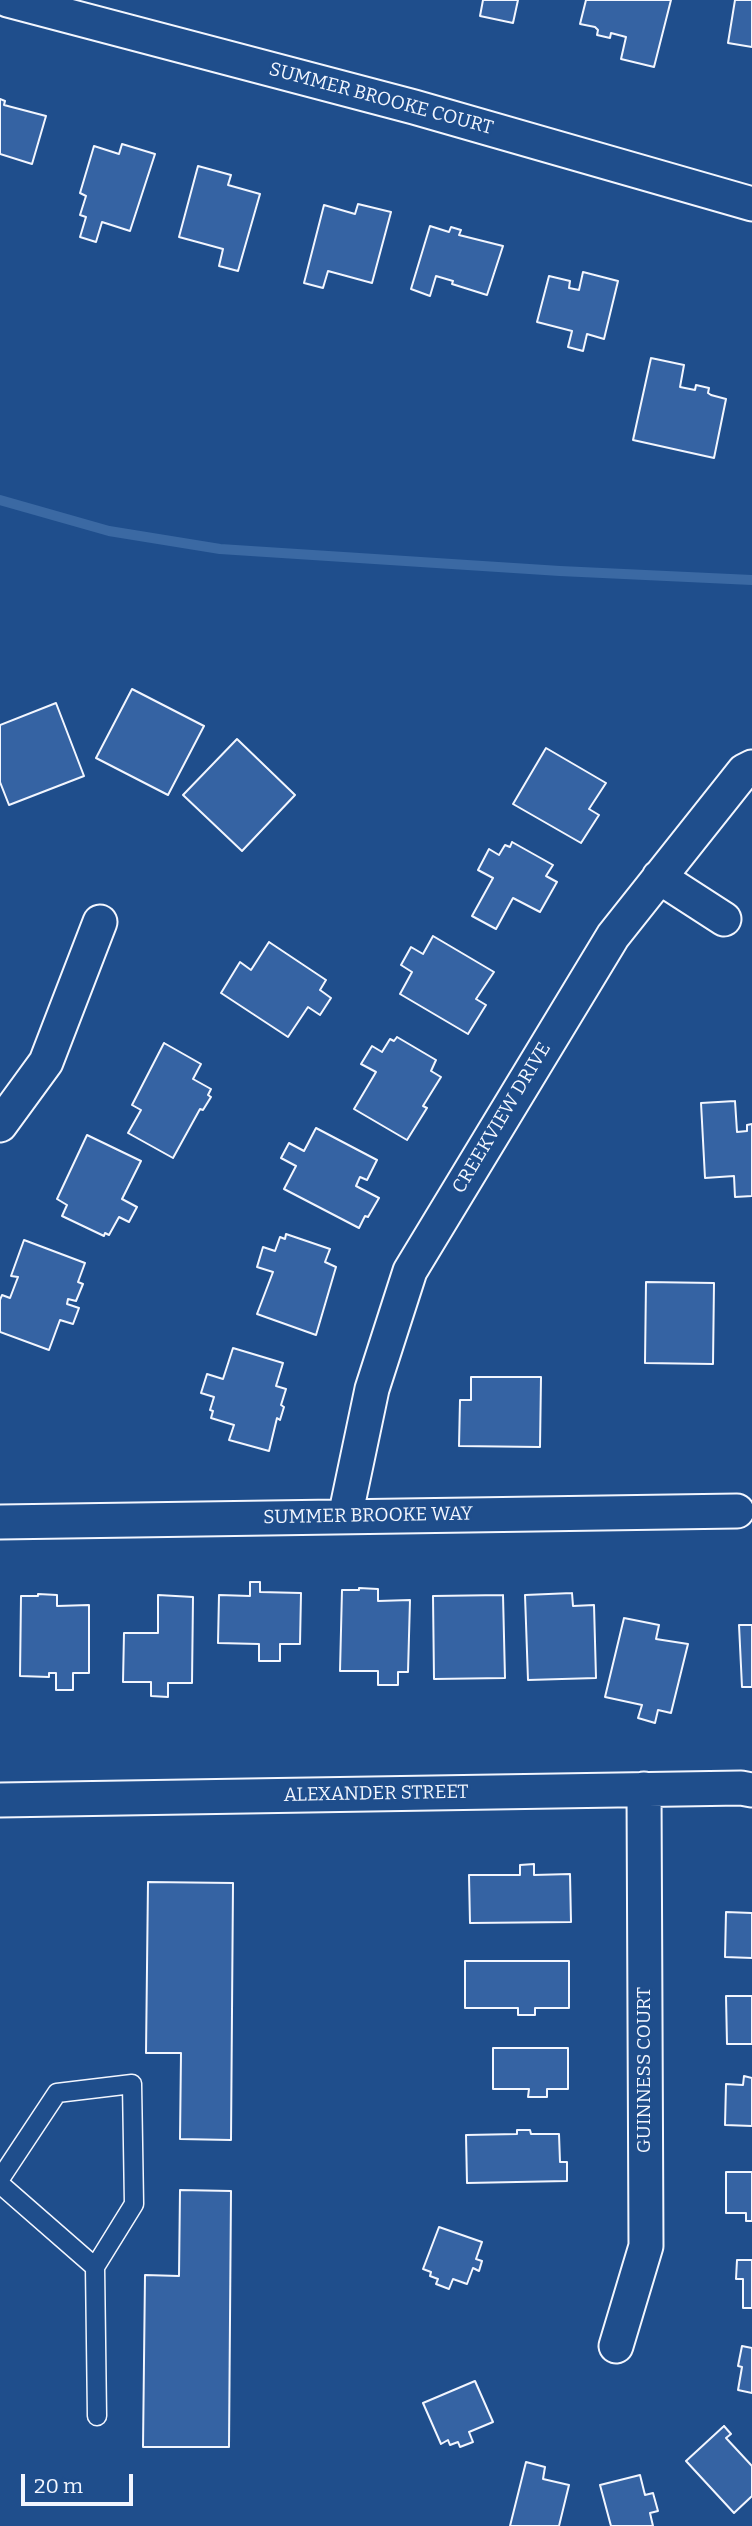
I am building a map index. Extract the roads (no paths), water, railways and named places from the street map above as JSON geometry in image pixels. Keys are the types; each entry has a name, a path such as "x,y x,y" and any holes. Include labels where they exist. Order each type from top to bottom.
{"street":[{"name":"SUMMER BROOKE COURT","path":"8,0 414,107 752,204"},
{"name":"CREEKVIEW DRIVE","path":"345,1517 372,1389 410,1271 613,936 744,771 752,767"},
{"path":"659,877 724,919"},
{"path":"0,1125 46,1062 100,922"},
{"name":"SUMMER BROOKE WAY","path":"0,1522 737,1511"},
{"name":"ALEXANDER STREET","path":"0,1800 644,1789 752,1790"},
{"name":"GUINNESS COURT","path":"616,2346 646,2246 644,1789"}],"lane":[{"path":"95,2267 0,2181 57,2092 132,2084 134,2204 95,2267 97,2416"}],"waterway":[{"path":"0,500 109,531 220,549 560,571 752,580"}]}
